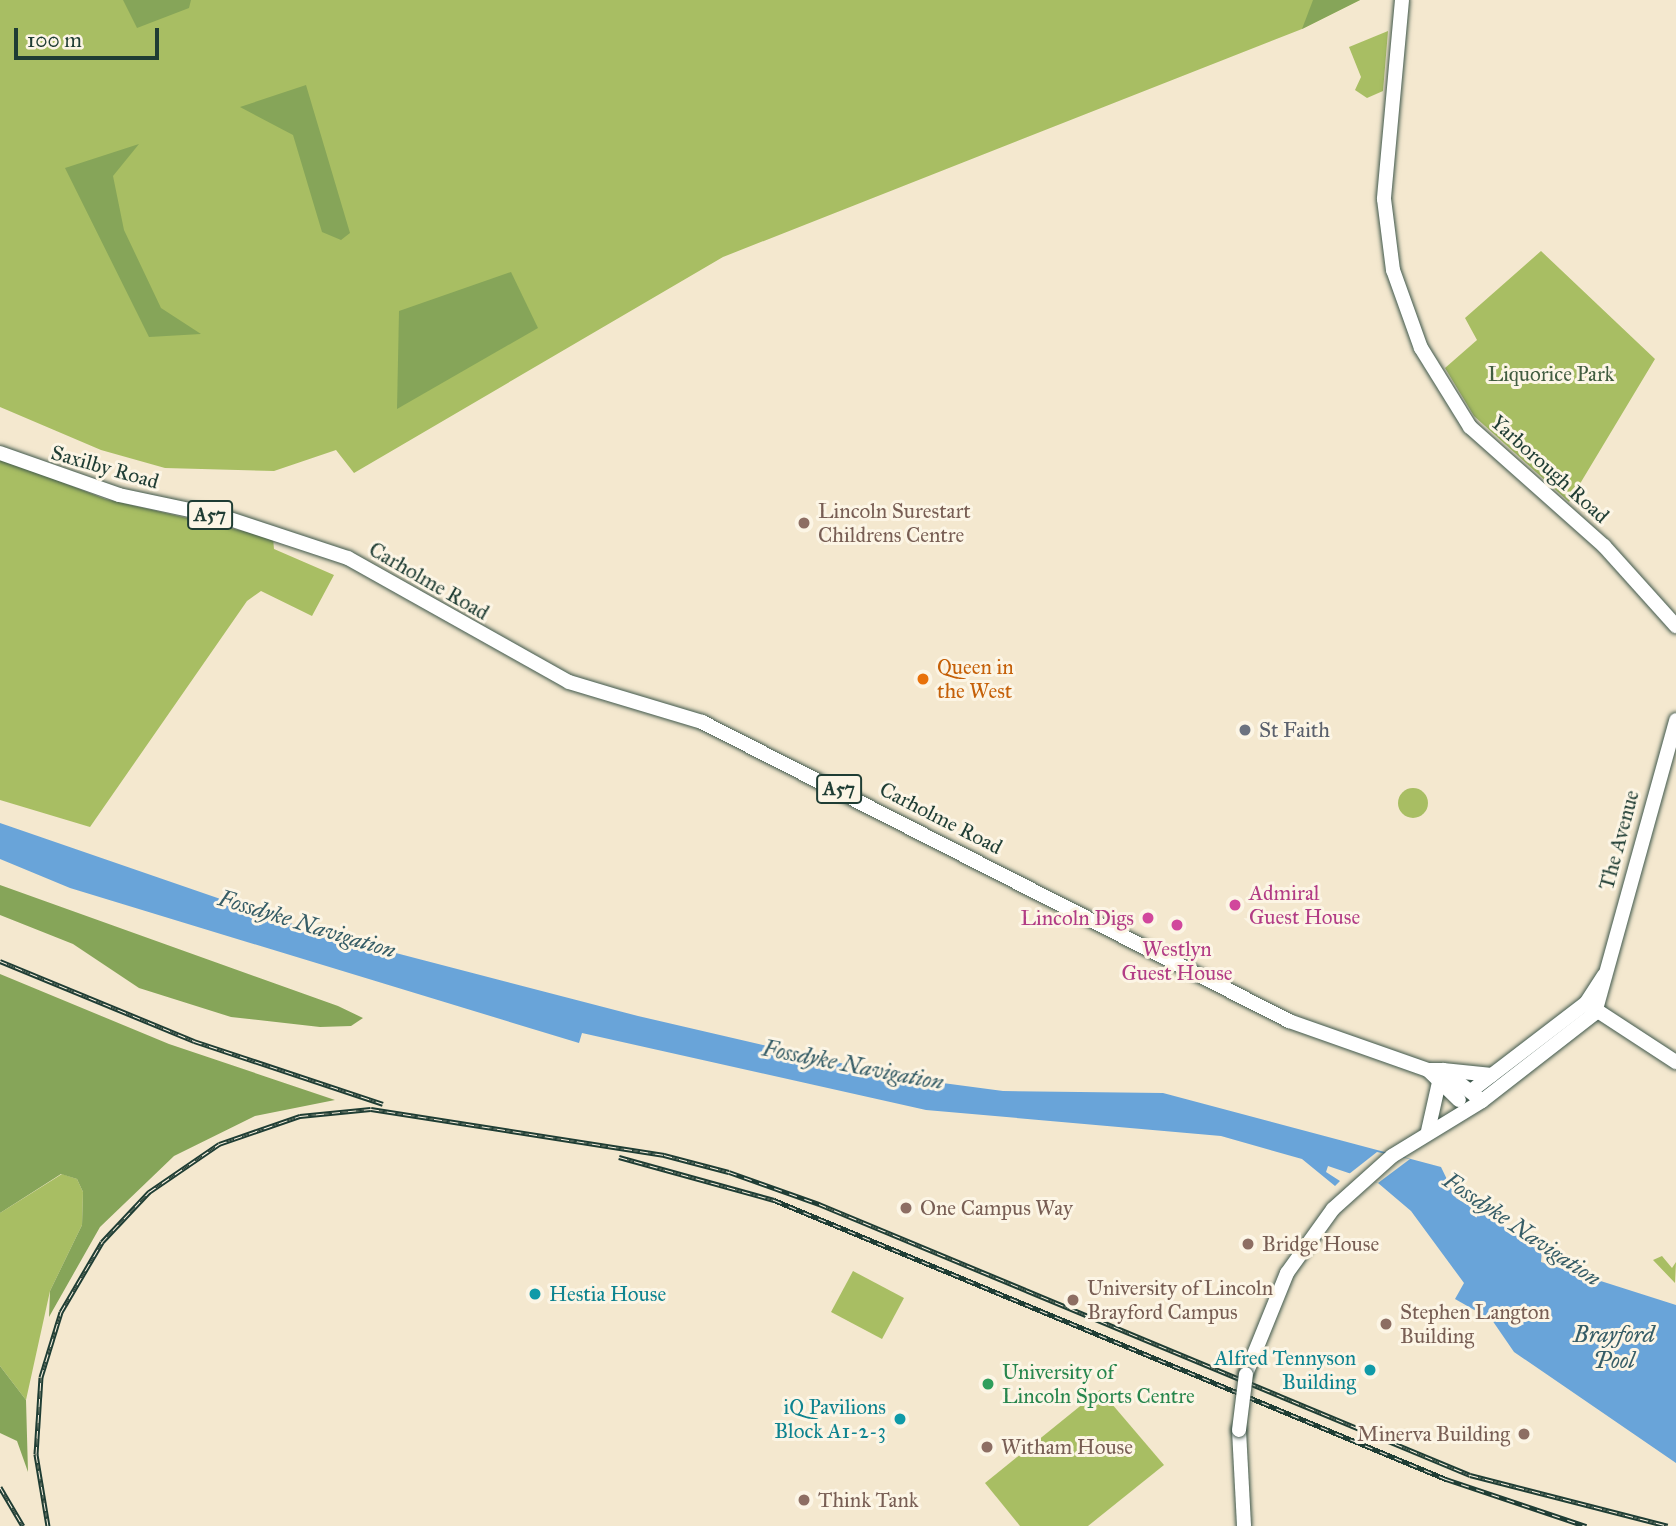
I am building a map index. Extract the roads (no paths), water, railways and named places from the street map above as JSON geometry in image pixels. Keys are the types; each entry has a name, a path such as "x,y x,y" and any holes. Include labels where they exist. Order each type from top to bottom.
{"main road":[{"name":"Yarborough Road","path":"1402,0 1384,199 1393,270 1436,376 1484,442 1604,546 1676,626"},
{"name":"Saxilby Road","path":"0,453 119,495 283,534"},
{"name":"Carholme Road","path":"283,534 366,567 569,682 702,722 1289,1021 1436,1074 1473,1099"},
{"name":"The Avenue","path":"1591,1008 1607,971 1676,720"},
{"path":"1244,1526 1239,1430 1246,1374 1268,1311 1322,1222 1431,1124 1531,1066 1567,1038 1591,1008"},
{"path":"1591,1008 1676,1062"},
{"path":"1473,1099 1494,1075 1591,1008"},
{"path":"1431,1124 1436,1074 1494,1075"}],"water":[{"name":"Brayford Pool","path":"0,823 319,933 638,1016 905,1078 1003,1091 1163,1093 1441,1167 1456,1198 1542,1250 1541,1262 1676,1305 1676,1463 1514,1352 1492,1320 1455,1299 1464,1283 1411,1211 1378,1183 1328,1166 1326,1172 1340,1181 1335,1186 1302,1159 1221,1136 926,1110 582,1033 579,1043 70,888 0,859"}],"railway":[{"path":"0,961 194,1041 383,1104"},
{"path":"48,1526 36,1454 41,1377 61,1312 102,1242 149,1192 219,1144 300,1116 371,1109 664,1155 729,1172 819,1204 1470,1475 1668,1526"},
{"path":"619,1157 774,1200 1446,1479 1586,1526"},
{"path":"0,1487 23,1526"}],"place":[{"name":"Lincoln Surestart Childrens Centre","path":"804,523"},
{"name":"Queen in the West","path":"923,679"},
{"name":"St Faith","path":"1245,730"},
{"name":"Admiral Guest House","path":"1235,905"},
{"name":"Lincoln Digs","path":"1148,918"},
{"name":"Westlyn Guest House","path":"1177,925"},
{"name":"One Campus Way","path":"906,1208"},
{"name":"Bridge House","path":"1248,1244"},
{"name":"Hestia House","path":"535,1294"},
{"name":"University of Lincoln Brayford Campus","path":"1073,1300"},
{"name":"Stephen Langton Building","path":"1386,1324"},
{"name":"Alfred Tennyson Building","path":"1370,1370"},
{"name":"University of Lincoln Sports Centre","path":"988,1384"},
{"name":"iQ Pavilions Block A1-2-3","path":"900,1419"},
{"name":"Minerva Building","path":"1524,1434"},
{"name":"Witham House","path":"987,1447"},
{"name":"Think Tank","path":"804,1500"}],"park label":[{"name":"Liquorice Park","path":"1551,374"}],"water label":[{"name":"Fossdyke Navigation","path":"307,924"},
{"name":"Fossdyke Navigation","path":"853,1065"},
{"name":"Fossdyke Navigation","path":"1522,1229"}]}
